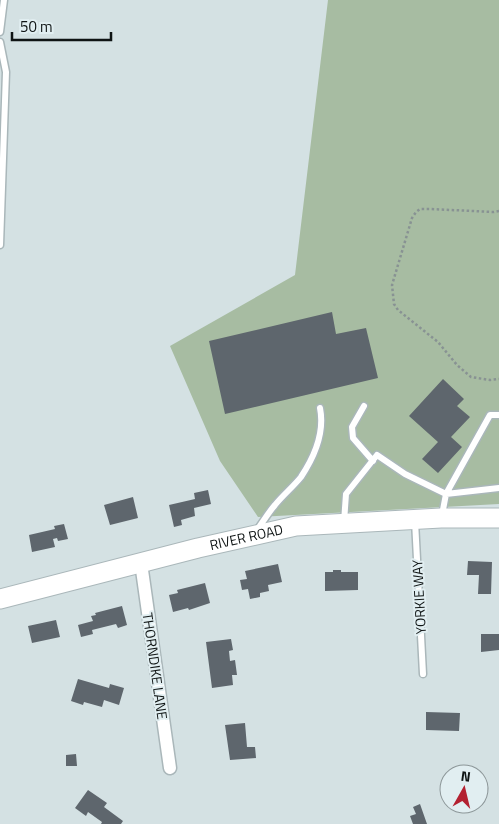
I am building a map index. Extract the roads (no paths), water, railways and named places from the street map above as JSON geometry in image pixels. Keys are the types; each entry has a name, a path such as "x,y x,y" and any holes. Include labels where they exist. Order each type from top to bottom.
{"main road":[{"name":"RIVER ROAD","path":"0,598 296,526 441,518 499,518"}],"street":[{"name":"THORNDIKE LANE","path":"141,563 170,768"}],"lane":[{"path":"0,32 4,0"},
{"path":"0,42 6,72 0,245"},
{"path":"364,406 352,427 353,438 373,461"},
{"path":"254,536 274,506 300,477 314,452 321,437 322,416 320,408"},
{"path":"441,518 446,494 490,415 499,414"},
{"path":"344,524 346,494 377,456 405,474 446,494 499,488"},
{"name":"YORKIE WAY","path":"415,520 423,674"}]}
